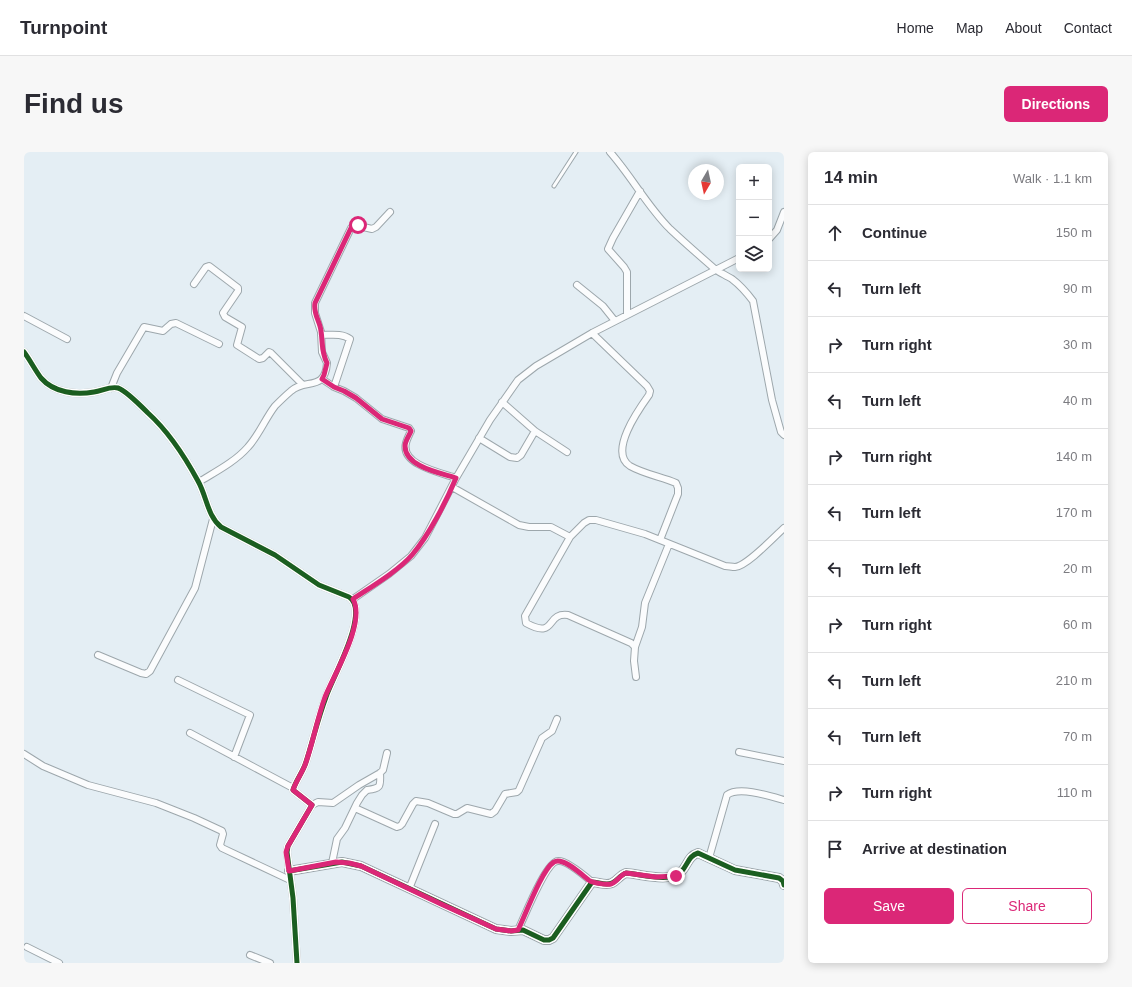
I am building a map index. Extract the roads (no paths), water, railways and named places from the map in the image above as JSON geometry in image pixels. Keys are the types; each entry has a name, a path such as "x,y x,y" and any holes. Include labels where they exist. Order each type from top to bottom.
{"street":[{"path":"610,152 633,184 640,191 648,204 670,229 720,269 748,294 753,301 772,400 778,425 784,435"},
{"path":"627,315 627,272 608,249 640,191"},
{"path":"199,482 229,464 248,448 275,407 292,390 303,385 314,384 322,379 327,363 322,352 320,328 315,313 315,303 351,228 355,225 372,229 376,227 390,212"},
{"path":"771,236 777,230 784,212"},
{"path":"353,599 390,574 412,556 425,538 456,478 479,438 518,380 530,370 592,333 736,260"},
{"path":"194,284 206,267 209,266 238,288 238,291 223,313 225,317 242,327 237,345 259,359 263,358 267,353 270,353 303,385"},
{"path":"577,285 603,306 615,321"},
{"path":"24,316 67,339"},
{"path":"111,388 117,373 144,327 163,331 171,324 176,323 219,344"},
{"path":"592,333 647,386 650,391 629,428 622,445 622,455 629,465 676,483 678,494 660,540"},
{"path":"321,336 336,335 345,336 350,339 334,387"},
{"path":"24,352 41,378 50,387 76,394 99,392 111,388 120,389 149,413 172,439 199,482 213,519 221,527 288,562 319,584 353,599 356,612 351,639 326,696 304,767 293,788"},
{"path":"322,379 356,398 382,419 409,428 411,431 406,442 407,455 414,462 456,478"},
{"path":"502,402 535,431 567,452"},
{"path":"479,438 510,457 517,458 521,455 535,431"},
{"path":"452,487 519,525 529,527 551,527 570,537"},
{"path":"98,655 141,673 146,674 150,672 195,588 213,519"},
{"path":"635,647 631,643 568,615 562,614 557,616 548,627 544,629 526,622 525,616 570,537 584,523 589,520 596,520 645,534 725,566 735,567 743,564 784,528"},
{"path":"636,677 634,661 635,647 642,627 645,603 670,544"},
{"path":"178,680 250,715 234,757"},
{"path":"355,808 397,826 402,824 416,801 428,803 454,814 457,814 467,808 493,813 505,794 517,792 519,790 542,738 552,732 557,719"},
{"path":"190,733 293,788 294,791 312,803 312,805"},
{"path":"739,752 784,761"},
{"path":"297,963 293,898 286,852 288,846 312,805 318,802 333,803 380,773 383,770 387,753"},
{"path":"24,754 43,766 88,785 156,804 194,818 222,831 223,834 220,845 222,848 290,880"},
{"path":"332,863 338,839 362,795 367,790 375,790 379,788 380,773"},
{"path":"709,858 727,794 731,791 742,791 784,800"},
{"path":"409,889 435,824"},
{"path":"518,930 536,890 551,864 555,861 563,862 592,882 610,884 626,873 656,877 676,876 683,870 690,858 698,853 735,870 774,876 780,878 784,882"},
{"path":"289,871 342,862 361,866 496,929 511,931 518,930 530,933 544,940 553,938 592,882"},
{"path":"27,947 60,963"},
{"path":"250,955 270,963"}],"lane":[{"path":"554,186 576,152"}]}
